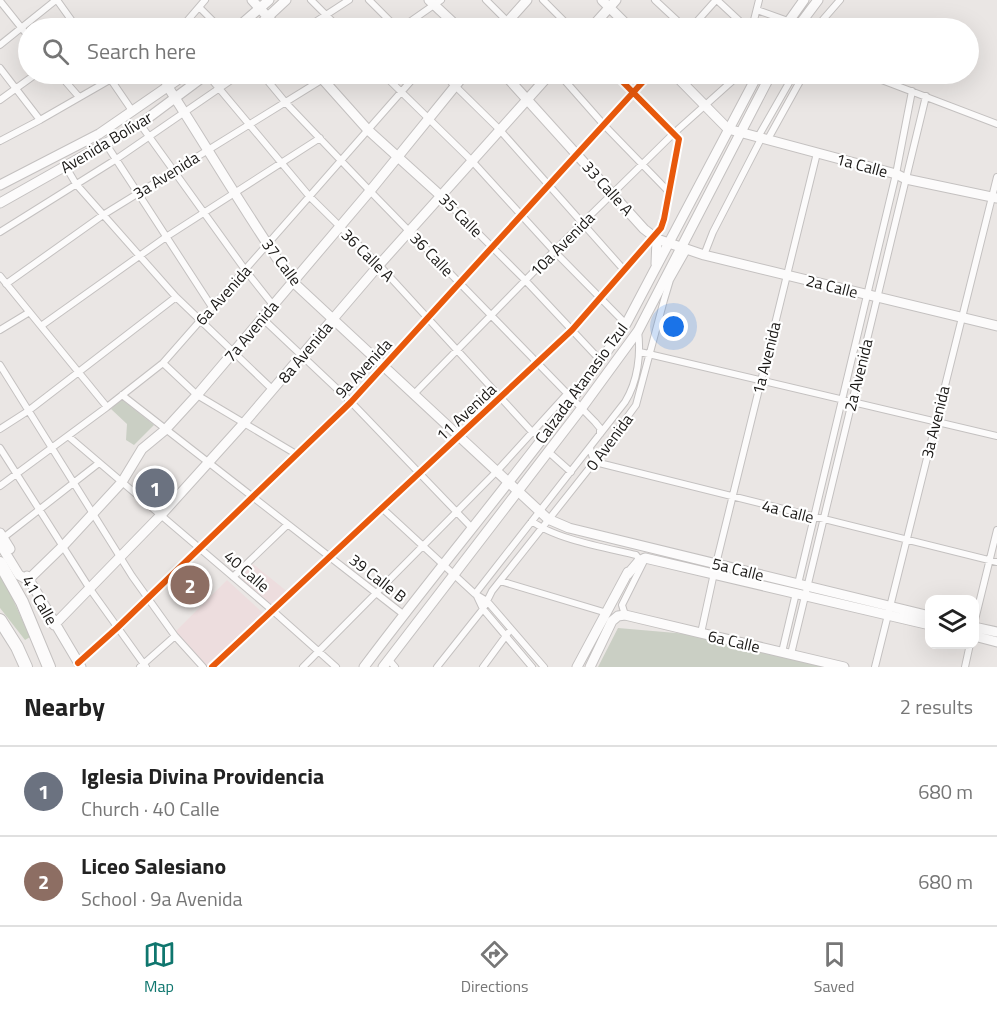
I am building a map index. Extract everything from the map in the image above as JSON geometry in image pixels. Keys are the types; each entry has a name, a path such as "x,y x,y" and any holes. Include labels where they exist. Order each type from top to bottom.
{"highway":[{"path":"0,563 22,602 42,645 49,667"},
{"path":"0,620 26,667"},
{"path":"42,645 48,650 56,667"}],"main road":[{"path":"252,0 268,17 286,0"},
{"path":"249,18 269,0"},
{"path":"514,18 527,0"},
{"path":"602,0 620,18"},
{"path":"600,18 616,0"},
{"path":"791,18 804,0"},
{"path":"804,18 818,0"},
{"path":"435,2 450,18"},
{"name":"Avenida Bolívar","path":"0,185 99,134 172,84"},
{"name":"Avenida Bolívar","path":"0,203 140,124 194,84"},
{"name":"35 Calle","path":"331,84 368,130 441,196"},
{"name":"33 Calle A","path":"514,84 655,238 668,243"},
{"name":"8a Avenida","path":"54,625 161,515 244,423 379,265 541,84"},
{"path":"684,84 728,129"},
{"name":"Calzada Atanasio Tzul","path":"364,667 403,614 509,482 569,396 601,361 626,324 753,84"},
{"name":"Calzada Atanasio Tzul","path":"389,665 453,574 581,409 638,331 683,249 766,84"},
{"name":"7a Avenida","path":"28,580 122,482 142,449 165,430 197,395 370,191 455,85"},
{"name":"37 Calle","path":"168,87 293,282 548,519"},
{"name":"1a Calle","path":"728,129 896,174 906,179 994,198"},
{"path":"655,238 656,267"},
{"name":"2a Calle","path":"668,243 704,255 997,326"},
{"name":"5a Calle","path":"548,519 569,528 654,549 715,569 889,611 925,624"},
{"name":"41 Calle","path":"1,538 19,574 28,580 79,665"},
{"path":"577,667 627,576 641,559 642,550 654,549"},
{"name":"5a Calle","path":"641,559 715,569"},
{"name":"5a Calle","path":"889,611 925,615"},
{"path":"590,667 612,621 618,616 625,615"},
{"name":"6a Calle","path":"625,615 844,667"},
{"path":"979,627 997,632"},
{"path":"979,637 997,642"}],"street":[{"path":"35,18 56,0 70,18"},
{"path":"190,18 205,0"},
{"path":"311,0 328,18"},
{"path":"321,18 349,0"},
{"path":"369,0 388,18"},
{"path":"486,0 501,18"},
{"path":"543,0 561,18"},
{"path":"655,0 674,18"},
{"path":"700,18 717,0 738,18"},
{"path":"754,18 759,0"},
{"path":"824,18 840,0"},
{"path":"0,1 18,24"},
{"path":"413,18 435,2"},
{"path":"199,7 210,18"},
{"path":"757,10 772,18"},
{"path":"0,45 18,32"},
{"path":"0,68 40,120"},
{"path":"0,100 21,84"},
{"path":"68,84 79,97"},
{"path":"1,140 40,120 98,84"},
{"path":"115,84 134,112"},
{"name":"36 Calle A","path":"216,84 310,197 379,265 533,433"},
{"path":"0,232 150,137 225,84"},
{"name":"36 Calle","path":"270,84 341,161 595,422 600,428 600,434"},
{"name":"3a Avenida","path":"6,284 103,215 286,103 312,84"},
{"path":"393,84 472,161 626,324"},
{"name":"6a Avenida","path":"0,486 163,363 408,84"},
{"path":"568,84 669,192"},
{"path":"626,84 676,137"},
{"name":"9a Avenida","path":"79,665 351,402 641,84"},
{"name":"10a Avenida","path":"414,394 554,250 643,164 676,137 727,84"},
{"path":"704,255 713,232 789,84"},
{"path":"763,138 798,84"},
{"path":"893,84 997,124"},
{"path":"455,85 551,185 624,270"},
{"name":"2a Avenida","path":"802,590 814,517 896,174 912,91"},
{"name":"2a Avenida","path":"786,653 802,590 824,520 926,96"},
{"path":"140,124 273,305"},
{"name":"11 Avenida","path":"212,667 538,363 572,330 655,238 664,219 676,137"},
{"path":"41,326 166,237 320,138"},
{"path":"106,144 212,307"},
{"name":"1a Avenida","path":"700,633 817,153"},
{"path":"66,167 76,184 176,297 273,390"},
{"name":"3a Avenida","path":"875,667 961,317 994,198 997,177"},
{"name":"35 Calle","path":"441,196 493,247 601,361"},
{"name":"0 Avenida","path":"437,667 483,609 500,580 595,461 636,405 670,280 683,249"},
{"path":"0,276 107,407"},
{"path":"0,429 28,411 176,297"},
{"path":"0,330 28,313"},
{"path":"262,318 351,402 472,528"},
{"name":"0 Avenida","path":"475,594 628,397 640,352 638,331"},
{"path":"640,352 997,436"},
{"path":"163,363 197,395 296,454"},
{"path":"0,365 147,597 175,636 203,667"},
{"path":"0,381 7,377"},
{"name":"39 Calle B","path":"123,395 286,525 403,614"},
{"path":"303,667 569,396"},
{"name":"40 Calle","path":"68,436 336,667"},
{"path":"0,448 90,589 143,666 175,636"},
{"path":"590,448 595,461"},
{"path":"552,455 571,472"},
{"name":"4a Calle","path":"595,461 993,561"},
{"path":"1,538 41,510 99,463"},
{"path":"383,508 475,594 487,601 512,627 544,667"},
{"name":"5a Calle","path":"532,521 541,528 641,559"},
{"path":"233,576 286,525"},
{"path":"979,612 993,561 997,530"},
{"path":"502,559 511,566"},
{"path":"625,615 622,605 641,559"},
{"path":"500,580 607,613"},
{"path":"475,594 483,609 507,635 530,666"},
{"path":"483,667 512,627"},
{"path":"965,667 969,649"}],"shaded area":[{"path":"121,399 154,425 134,445 126,440 127,424 111,409"},
{"path":"253,564 289,593 276,606 272,606 243,580 243,575"},
{"path":"227,580 263,613 207,667 175,632"},
{"path":"618,628 699,635 828,667 598,667"}],"green space":[{"path":"0,574 30,637 25,640 0,608"}],"cycle path":[{"path":"212,667 572,330 661,228 679,139 625,84"},
{"path":"78,663 351,402 641,84"}],"place":[{"name":"Iglesia Divina Providencia","path":"155,488"},
{"name":"Liceo Salesiano","path":"190,585"}]}
